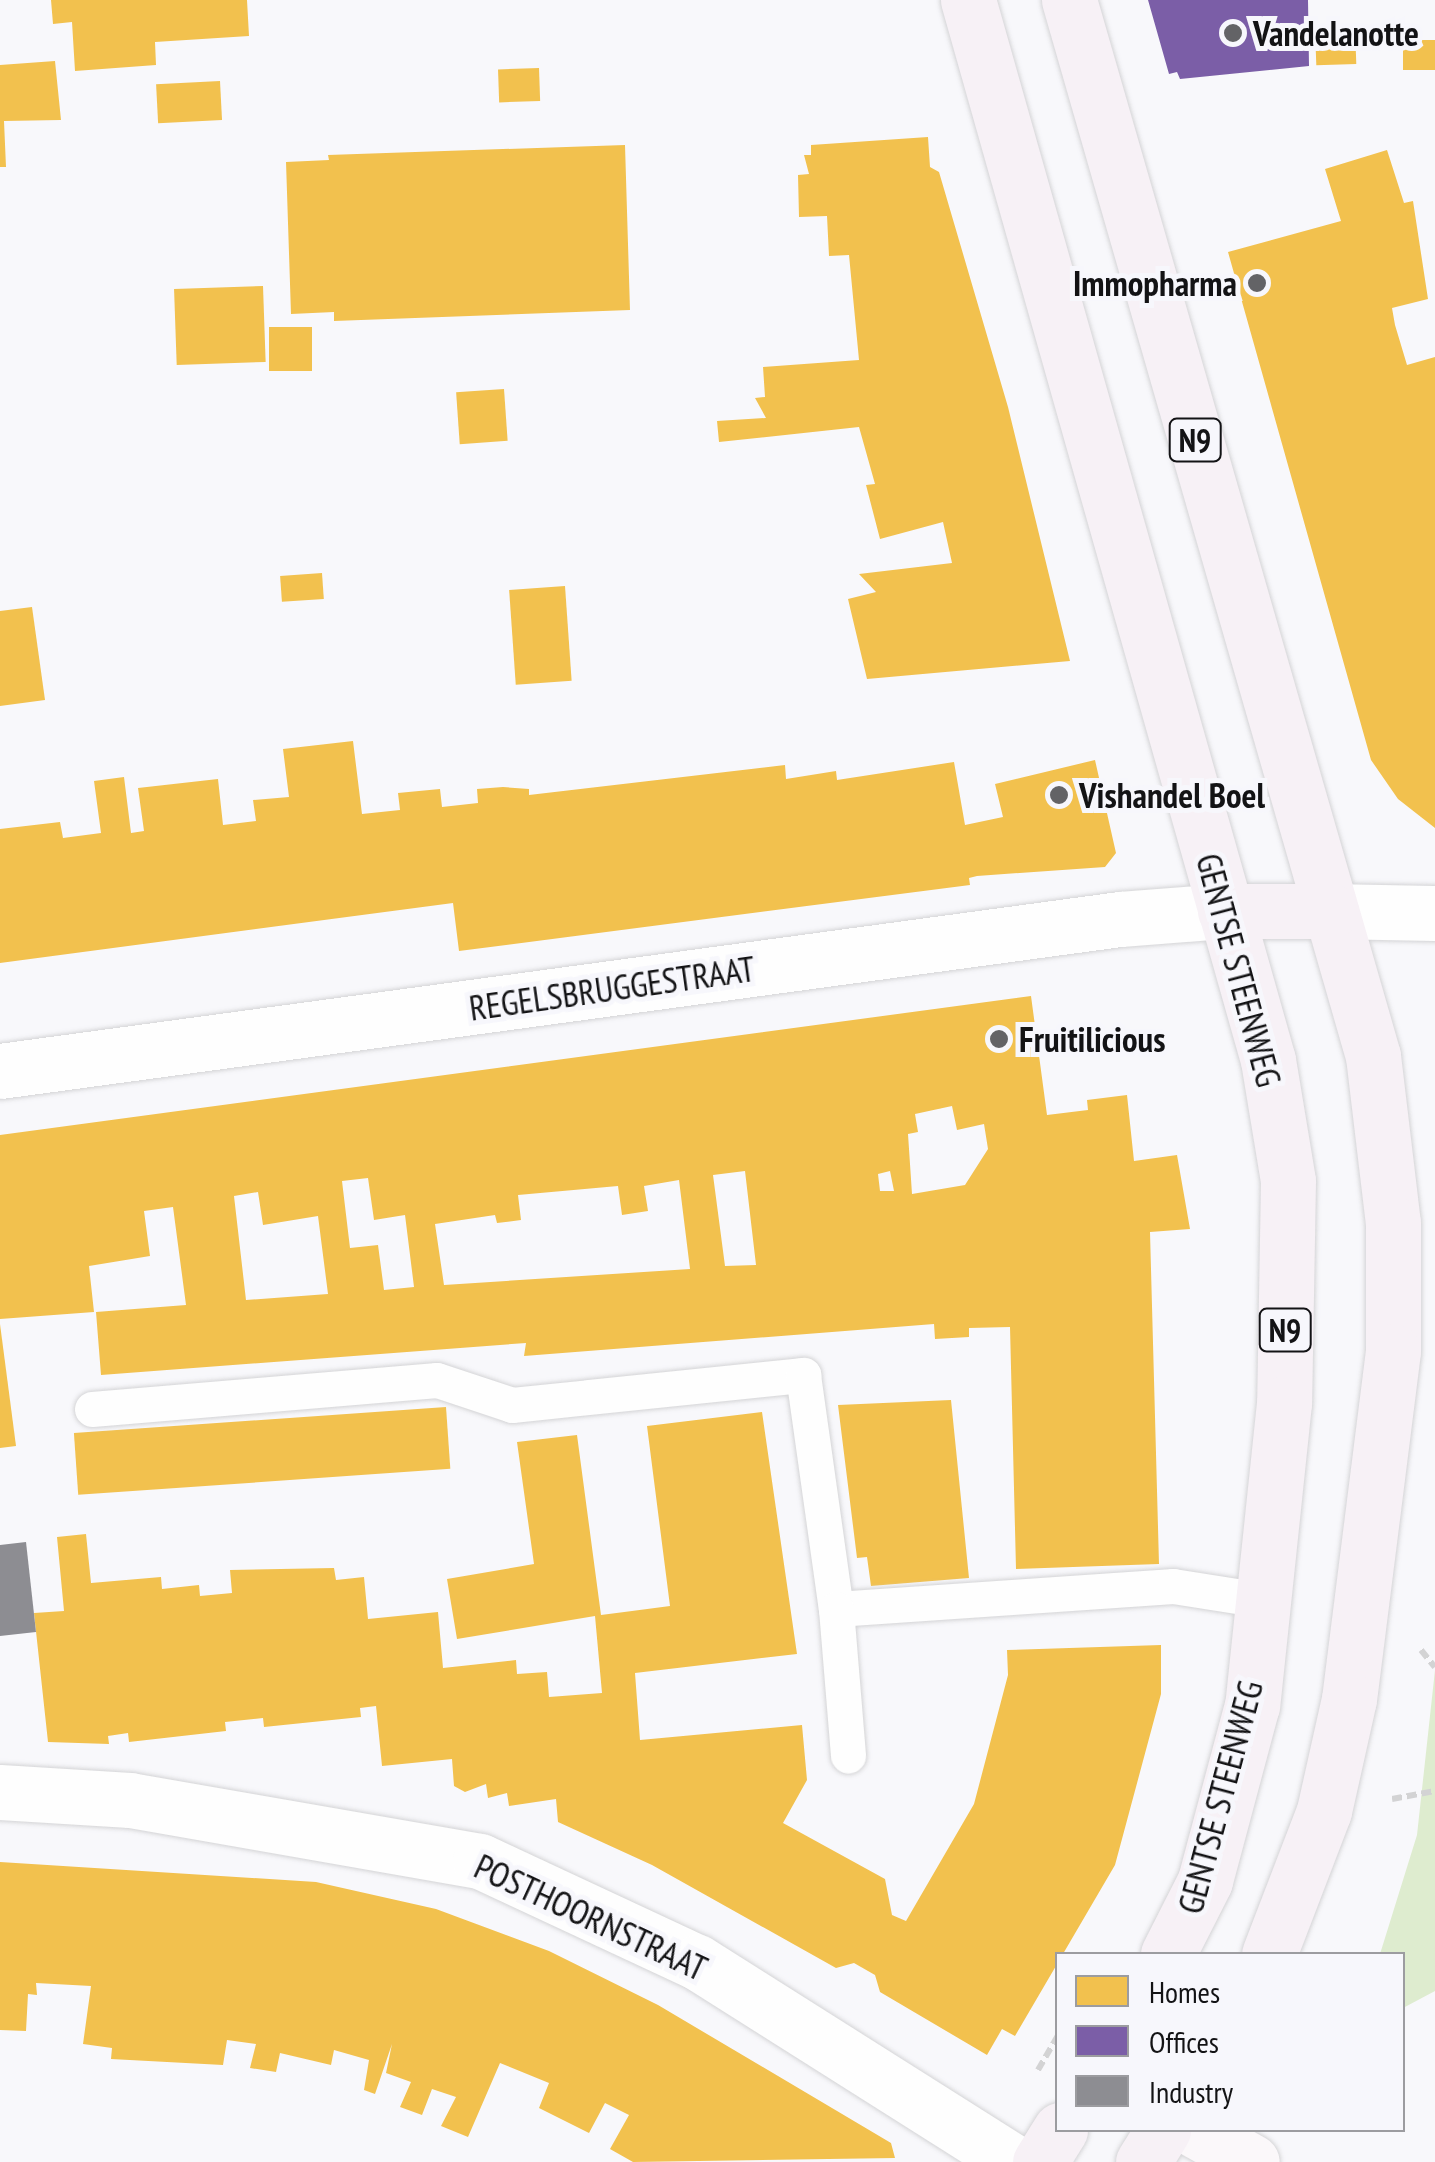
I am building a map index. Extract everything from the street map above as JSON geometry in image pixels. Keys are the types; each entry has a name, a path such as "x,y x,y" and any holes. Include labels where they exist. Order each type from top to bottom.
{"main road":[{"name":"GENTSE STEENWEG","path":"968,0 1268,1060 1288,1181 1284,1403 1252,1705 1205,1880 1169,1952"},
{"name":"N9","path":"1069,0 1372,1056 1393,1223 1393,1351 1349,1698 1324,1811 1269,1952"},
{"path":"1225,911 1331,911"},
{"path":"1040,2162 1059,2132"},
{"path":"1143,2162 1162,2132"}],"street":[{"name":"REGELSBRUGGESTRAAT","path":"0,1071 1120,919 1225,911"},
{"path":"1331,911 1435,913"},
{"name":"POSTHOORNSTRAAT","path":"0,1792 130,1800 480,1861 698,1962 1013,2162"},
{"path":"1199,2132 1252,2162"}],"lane":[{"path":"92,1410 436,1380 512,1405 803,1375 836,1609 848,1756"},
{"path":"836,1609 1173,1586 1262,1600"}],"green space":[{"path":"1435,1670 1435,1991 1405,2007 1405,1952 1381,1952 1417,1835"}],"building: Homes":[{"path":"51,0 247,0 249,36 155,42 156,65 75,71 72,22 53,24"},
{"path":"1355,27 1356,64 1316,65 1315,28"},
{"path":"1403,40 1435,40 1435,70 1403,70"},
{"path":"55,61 61,120 4,121 6,167 0,167 0,65"},
{"path":"539,68 540,101 499,102 498,69"},
{"path":"220,81 222,120 158,123 156,84"},
{"path":"928,137 930,167 939,172 1008,407 1070,661 867,679 848,599 876,592 859,574 952,563 943,522 880,539 866,485 875,484 859,427 719,442 717,421 766,418 755,398 765,397 763,367 859,360 849,255 829,256 827,216 799,217 798,175 809,174 804,155 811,155 811,145"},
{"path":"625,145 630,310 334,321 334,312 291,314 286,162 329,160 328,155"},
{"path":"1387,150 1404,203 1413,201 1428,299 1392,308 1395,325 1407,365 1435,357 1435,828 1398,799 1371,760 1228,252 1341,221 1325,169"},
{"path":"263,286 266,362 177,365 174,289"},
{"path":"269,327 312,327 312,371 269,371"},
{"path":"504,389 508,441 460,444 456,392"},
{"path":"322,573 324,599 282,602 280,576"},
{"path":"565,586 572,681 516,685 509,590"},
{"path":"32,607 45,700 0,706 0,611"},
{"path":"353,741 362,814 400,810 398,793 440,789 442,807 478,803 477,789 529,789 529,795 785,765 786,779 836,771 837,780 954,762 965,825 1003,817 995,784 1095,760 1116,853 1105,867 977,876 969,878 970,885 459,951 453,903 0,963 0,829 60,822 63,838 101,833 94,781 124,777 131,833 144,831 138,788 218,779 223,825 256,821 253,800 289,797 283,749"},
{"path":"1031,996 1047,1115 1088,1110 1087,1100 1127,1095 1134,1161 1177,1155 1190,1229 1150,1232 1159,1564 1016,1569 1010,1327 969,1328 969,1337 935,1339 934,1324 524,1356 526,1343 101,1375 96,1312 186,1305 173,1207 144,1211 150,1256 89,1266 94,1312 0,1319 0,1135","holes":["952,1106 957,1130 984,1124 988,1149 965,1185 912,1194 908,1134 918,1132 915,1114","745,1171 756,1265 725,1266 713,1175","890,1171 894,1191 880,1191 878,1174","368,1178 374,1220 405,1215 414,1287 384,1290 378,1245 350,1248 342,1181","679,1180 690,1269 444,1285 435,1224 495,1215 497,1223 521,1220 518,1195 618,1186 622,1215 648,1211 644,1186","258,1192 263,1225 318,1216 328,1294 246,1300 234,1196"]},
{"path":"0,1324 16,1446 0,1448"},
{"path":"951,1400 969,1578 871,1586 867,1557 857,1558 838,1405"},
{"path":"446,1407 450,1469 78,1495 74,1433"},
{"path":"762,1412 797,1654 635,1673 640,1740 802,1725 807,1780 783,1823 885,1879 892,1915 906,1921 974,1804 1008,1675 1007,1650 1161,1645 1161,1694 1115,1865 1064,1952 1055,1952 1055,1968 1015,2036 1002,2029 987,2055 880,1992 875,1975 854,1963 836,1968 652,1865 558,1822 556,1799 509,1806 507,1793 488,1798 486,1784 465,1792 454,1786 452,1759 382,1766 376,1706 360,1708 361,1717 264,1727 263,1718 225,1722 226,1731 129,1742 128,1733 108,1736 109,1744 48,1742 34,1613 64,1611 57,1537 86,1534 91,1583 161,1577 162,1589 199,1585 200,1596 232,1593 230,1570 334,1568 336,1580 364,1577 368,1619 438,1612 443,1668 516,1660 517,1674 547,1672 549,1697 602,1693 595,1616 457,1639 447,1579 534,1564 517,1442 577,1435 601,1615 670,1606 647,1426"},
{"path":"0,1862 316,1882 436,1909 549,1951 658,2005 891,2143 895,2158 633,2162 610,2149 629,2115 605,2103 589,2133 539,2108 549,2083 500,2063 468,2137 441,2126 456,2097 432,2089 422,2115 400,2107 411,2082 386,2073 392,2044 375,2094 364,2090 369,2060 334,2050 331,2065 280,2053 276,2072 250,2068 256,2044 227,2040 223,2065 111,2059 112,2048 83,2044 91,1986 36,1983 37,1995 28,1994 26,2031 0,2030"}],"building: Offices":[{"name":"Vandelanotte","path":"1148,0 1308,0 1309,66 1180,79 1177,72 1169,74"}],"building: Industry":[{"path":"26,1542 36,1632 0,1636 0,1545"}],"place":[{"name":"Vandelanotte","path":"1233,33"},
{"name":"Immopharma","path":"1257,283"},
{"name":"Vishandel Boel","path":"1059,795"},
{"name":"Fruitilicious","path":"999,1039"}]}
